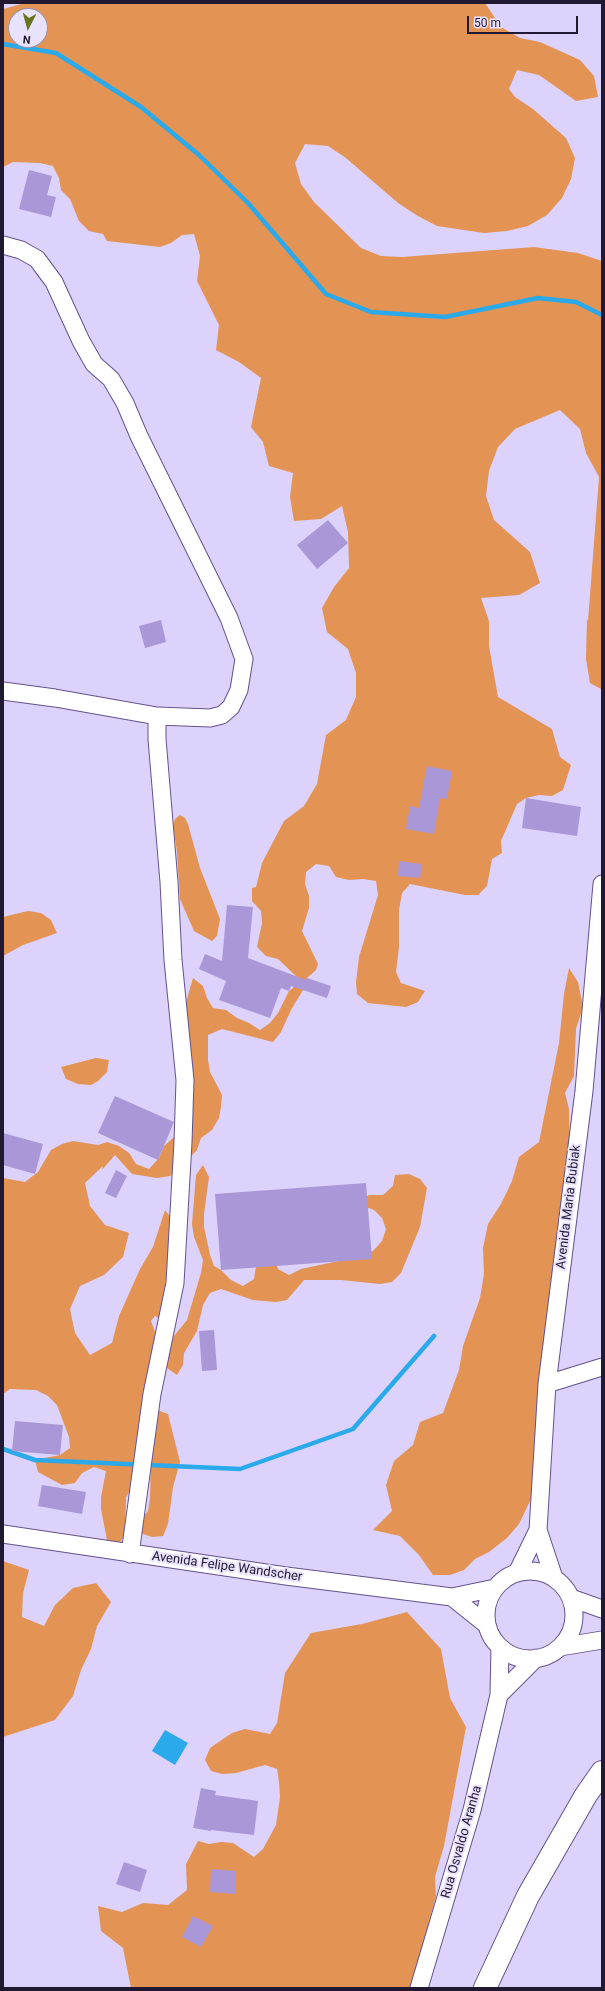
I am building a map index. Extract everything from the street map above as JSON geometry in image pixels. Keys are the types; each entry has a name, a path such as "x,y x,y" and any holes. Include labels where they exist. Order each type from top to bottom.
{"highway":[{"path":"485,1988 528,1896 586,1795 602,1772"}],"street":[{"path":"3,245 21,250 37,259 54,282 81,341 94,364 111,379 125,403 139,436 229,618 244,660 239,690 231,708 222,715 210,718 157,716 56,698 3,691"},
{"path":"130,1554 152,1394 175,1283 184,1142 185,1080 174,975 169,882 157,739 157,716"},
{"name":"Avenida Maria Bubiak","path":"554,1578 538,1530 547,1384 584,1091 602,884"},
{"path":"547,1384 602,1367"},
{"name":"Avenida Maria Bubiak","path":"516,1573 538,1530"},
{"name":"Avenida Felipe Wandscher","path":"3,1534 130,1554 452,1597 495,1588"},
{"path":"529,1571 542,1573 554,1578 564,1587 570,1598 573,1611 572,1624 568,1636 560,1647 549,1654 536,1658 523,1658 511,1654 500,1647 492,1637 487,1625 486,1612 488,1599 495,1588 505,1579 516,1573 529,1571"},
{"path":"452,1597 487,1625"},
{"path":"570,1598 602,1609"},
{"path":"560,1647 602,1640"},
{"name":"Rua Osvaldo Aranha","path":"419,1988 472,1810 499,1695 500,1647"},
{"path":"499,1695 536,1658"}],"shaded area":[{"path":"25,3 485,3 501,27 520,38 540,42 580,60 594,76 598,97 576,101 539,75 517,70 509,89 515,97 533,109 566,138 575,158 571,179 562,198 547,215 528,226 507,231 484,233 437,226 398,203 346,158 328,146 305,144 295,163 301,184 314,202 361,248 381,256 402,257 534,247 578,253 602,261 602,686 601,689 590,683 586,659 587,619 588,621 599,477 586,453 580,429 560,410 515,429 498,447 489,471 486,496 494,520 530,552 540,583 519,595 481,598 489,621 489,646 498,697 552,729 560,757 571,765 563,790 552,796 539,795 526,798 517,804 501,841 502,853 492,859 487,886 478,895 465,895 410,884 402,893 399,910 399,947 396,972 401,983 425,991 418,1002 406,1007 368,1003 357,994 356,982 359,957 378,895 376,881 363,879 349,880 336,877 329,866 316,864 306,872 305,884 309,896 309,908 302,931 318,964 316,970 307,978 303,990 291,1010 281,1032 273,1042 222,1029 208,1035 208,1060 210,1072 222,1095 221,1107 219,1118 212,1130 201,1138 197,1150 188,1159 185,1006 193,978 203,986 207,998 213,1008 226,1010 237,1018 260,1030 270,1023 278,1013 289,991 293,988 298,978 278,959 266,956 257,947 262,923 261,911 252,901 252,888 256,887 262,863 284,821 304,806 317,784 326,735 346,720 356,697 356,673 348,649 327,632 322,608 334,587 349,568 348,532 342,506 321,519 294,521 290,497 293,473 269,466 263,442 251,427 261,378 239,362 216,350 219,325 197,281 200,256 194,234 182,235 171,243 160,247 107,241 103,234 89,231 79,221 70,199 61,190 59,178 53,166 40,163 13,162 3,167 3,9"},
{"path":"180,815 185,818 188,824 200,868 220,919 217,936 212,941 194,931 180,899 177,852 173,825 175,819"},
{"path":"28,911 41,913 51,920 57,933 23,945 3,956 3,917"},
{"path":"569,968 578,982 583,1007 576,1029 574,1076 565,1093 569,1109 570,1161 564,1177 564,1202 553,1283 548,1308 548,1331 531,1499 519,1524 507,1538 489,1552 475,1559 464,1570 450,1575 433,1575 419,1555 400,1536 373,1530 392,1511 386,1485 394,1461 413,1445 420,1422 443,1413 459,1370 463,1346 480,1298 484,1274 483,1248 488,1224 501,1204 512,1181 519,1157 539,1142 559,1043 564,994"},
{"path":"96,1058 109,1060 107,1072 98,1081 91,1085 78,1084 66,1079 61,1067"},
{"path":"181,1127 179,1168 170,1176 157,1178 132,1174 115,1155 102,1170 103,1166 85,1183 90,1206 105,1225 129,1233 123,1257 104,1275 80,1286 70,1309 75,1333 90,1355 112,1343 119,1316 140,1269 153,1247 165,1210 176,1224 159,1318 155,1316 151,1321 155,1332 154,1345 133,1463 133,1486 126,1497 125,1533 119,1545 110,1544 107,1540 101,1509 101,1497 106,1471 94,1467 82,1473 75,1483 62,1485 38,1472 35,1460 60,1455 70,1448 69,1437 57,1405 48,1396 36,1390 10,1389 3,1394 3,1178 25,1182 38,1172 51,1150 62,1144 73,1141 98,1145 107,1142 119,1146 129,1153 136,1164 149,1169 159,1158 164,1146 173,1138"},
{"path":"203,1165 209,1177 204,1214 204,1227 210,1255 214,1266 221,1270 231,1280 243,1286 254,1279 258,1254 273,1257 278,1269 289,1275 301,1269 348,1259 373,1251 382,1241 386,1229 382,1218 374,1210 356,1203 369,1195 383,1195 393,1186 395,1175 409,1174 420,1179 427,1188 420,1227 401,1273 392,1282 380,1284 341,1280 304,1280 287,1300 276,1302 253,1300 221,1289 210,1293 203,1305 197,1331 184,1353 183,1365 177,1375 167,1368 167,1355 170,1341 187,1320 201,1273 203,1260 194,1237 192,1224 196,1175"},
{"path":"157,1410 168,1414 180,1462 173,1487 168,1524 163,1536 152,1537 140,1533 140,1521 148,1511 150,1498 151,1460"},
{"path":"3,1561 29,1570 23,1593 22,1617 44,1626 55,1605 73,1588 96,1583 111,1602 97,1626 91,1649 81,1670 73,1696 55,1720 3,1737"},
{"path":"407,1612 441,1649 450,1698 466,1727 444,1846 435,1877 436,1896 411,1988 131,1988 123,1948 101,1931 98,1906 122,1912 143,1903 168,1905 187,1890 186,1864 198,1841 209,1844 221,1842 233,1843 254,1857 263,1849 276,1825 280,1797 277,1769 265,1765 236,1773 222,1774 211,1771 205,1760 210,1748 232,1733 245,1729 270,1734 277,1723 285,1673 311,1633 362,1624"}],"water":[{"path":"165,1730 188,1743 175,1765 152,1751"}],"building":[{"path":"29,170 52,176 47,195 56,197 51,217 19,209"},
{"path":"328,520 348,543 317,569 297,545"},
{"path":"161,620 166,642 145,648 139,626"},
{"path":"427,766 452,771 447,799 440,798 434,834 406,829 410,806 419,808"},
{"path":"526,798 581,807 577,836 522,828"},
{"path":"399,861 422,864 420,878 398,876"},
{"path":"227,905 253,907 248,958 306,980 307,978 331,986 327,998 291,986 289,991 281,988 270,1018 219,1000 226,981 199,969 205,954 222,961"},
{"path":"115,1096 174,1122 158,1160 98,1133"},
{"path":"3,1133 43,1144 35,1174 3,1165"},
{"path":"116,1170 127,1176 116,1198 105,1193"},
{"path":"366,1183 372,1259 221,1270 215,1194"},
{"path":"214,1330 217,1370 202,1371 199,1331"},
{"path":"15,1421 63,1425 60,1455 12,1451"},
{"path":"42,1485 86,1492 82,1514 38,1506"},
{"path":"201,1788 216,1791 215,1795 258,1801 254,1835 193,1828"},
{"path":"124,1862 147,1870 140,1892 116,1884"},
{"path":"211,1869 236,1871 235,1894 210,1892"},
{"path":"193,1916 213,1926 201,1947 182,1937"}],"waterway":[{"path":"3,44 56,53 141,107 199,155 248,203 326,294 371,312 445,317 538,298 576,302 602,315"},
{"path":"3,1449 35,1460 240,1469 353,1429 434,1336"}]}
